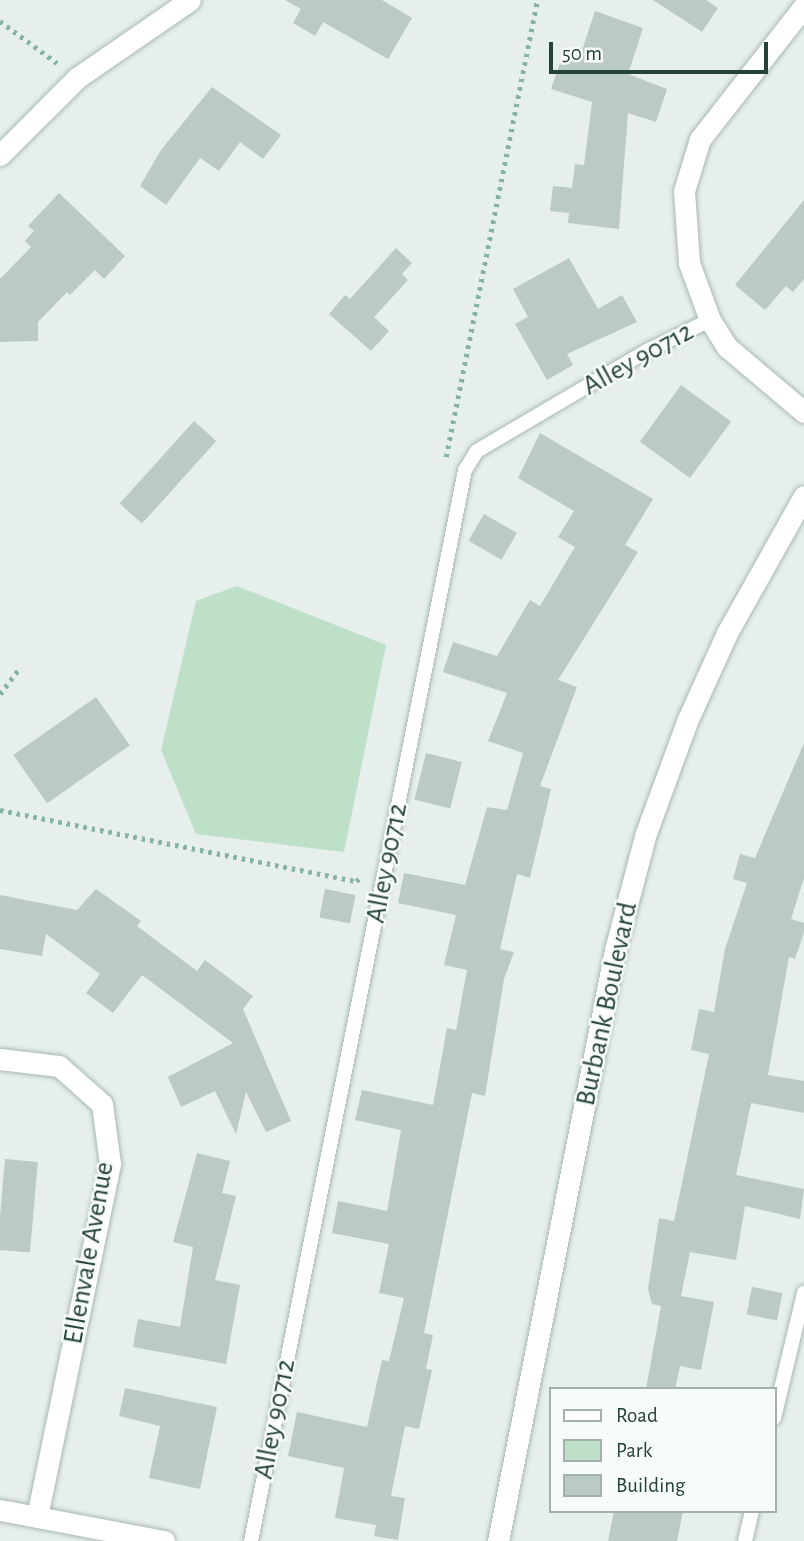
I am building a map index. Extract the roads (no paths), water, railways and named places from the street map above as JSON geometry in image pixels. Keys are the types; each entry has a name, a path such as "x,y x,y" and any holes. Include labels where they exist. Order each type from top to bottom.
{"street":[{"path":"0,155 77,78 190,0"},
{"path":"804,6 700,139 684,191 689,263 710,320 727,347 804,412"},
{"name":"Burbank Boulevard","path":"498,1541 615,950 646,833 688,719 727,633 804,496"},
{"name":"Ellenvale Avenue","path":"0,1059 59,1066 102,1104 110,1164 37,1517"},
{"path":"0,1510 164,1541"}],"lane":[{"name":"Alley 90712","path":"251,1541 465,470 477,451 647,351 710,320"},
{"path":"776,1410 804,1293"},
{"path":"745,1541 752,1513"}]}
